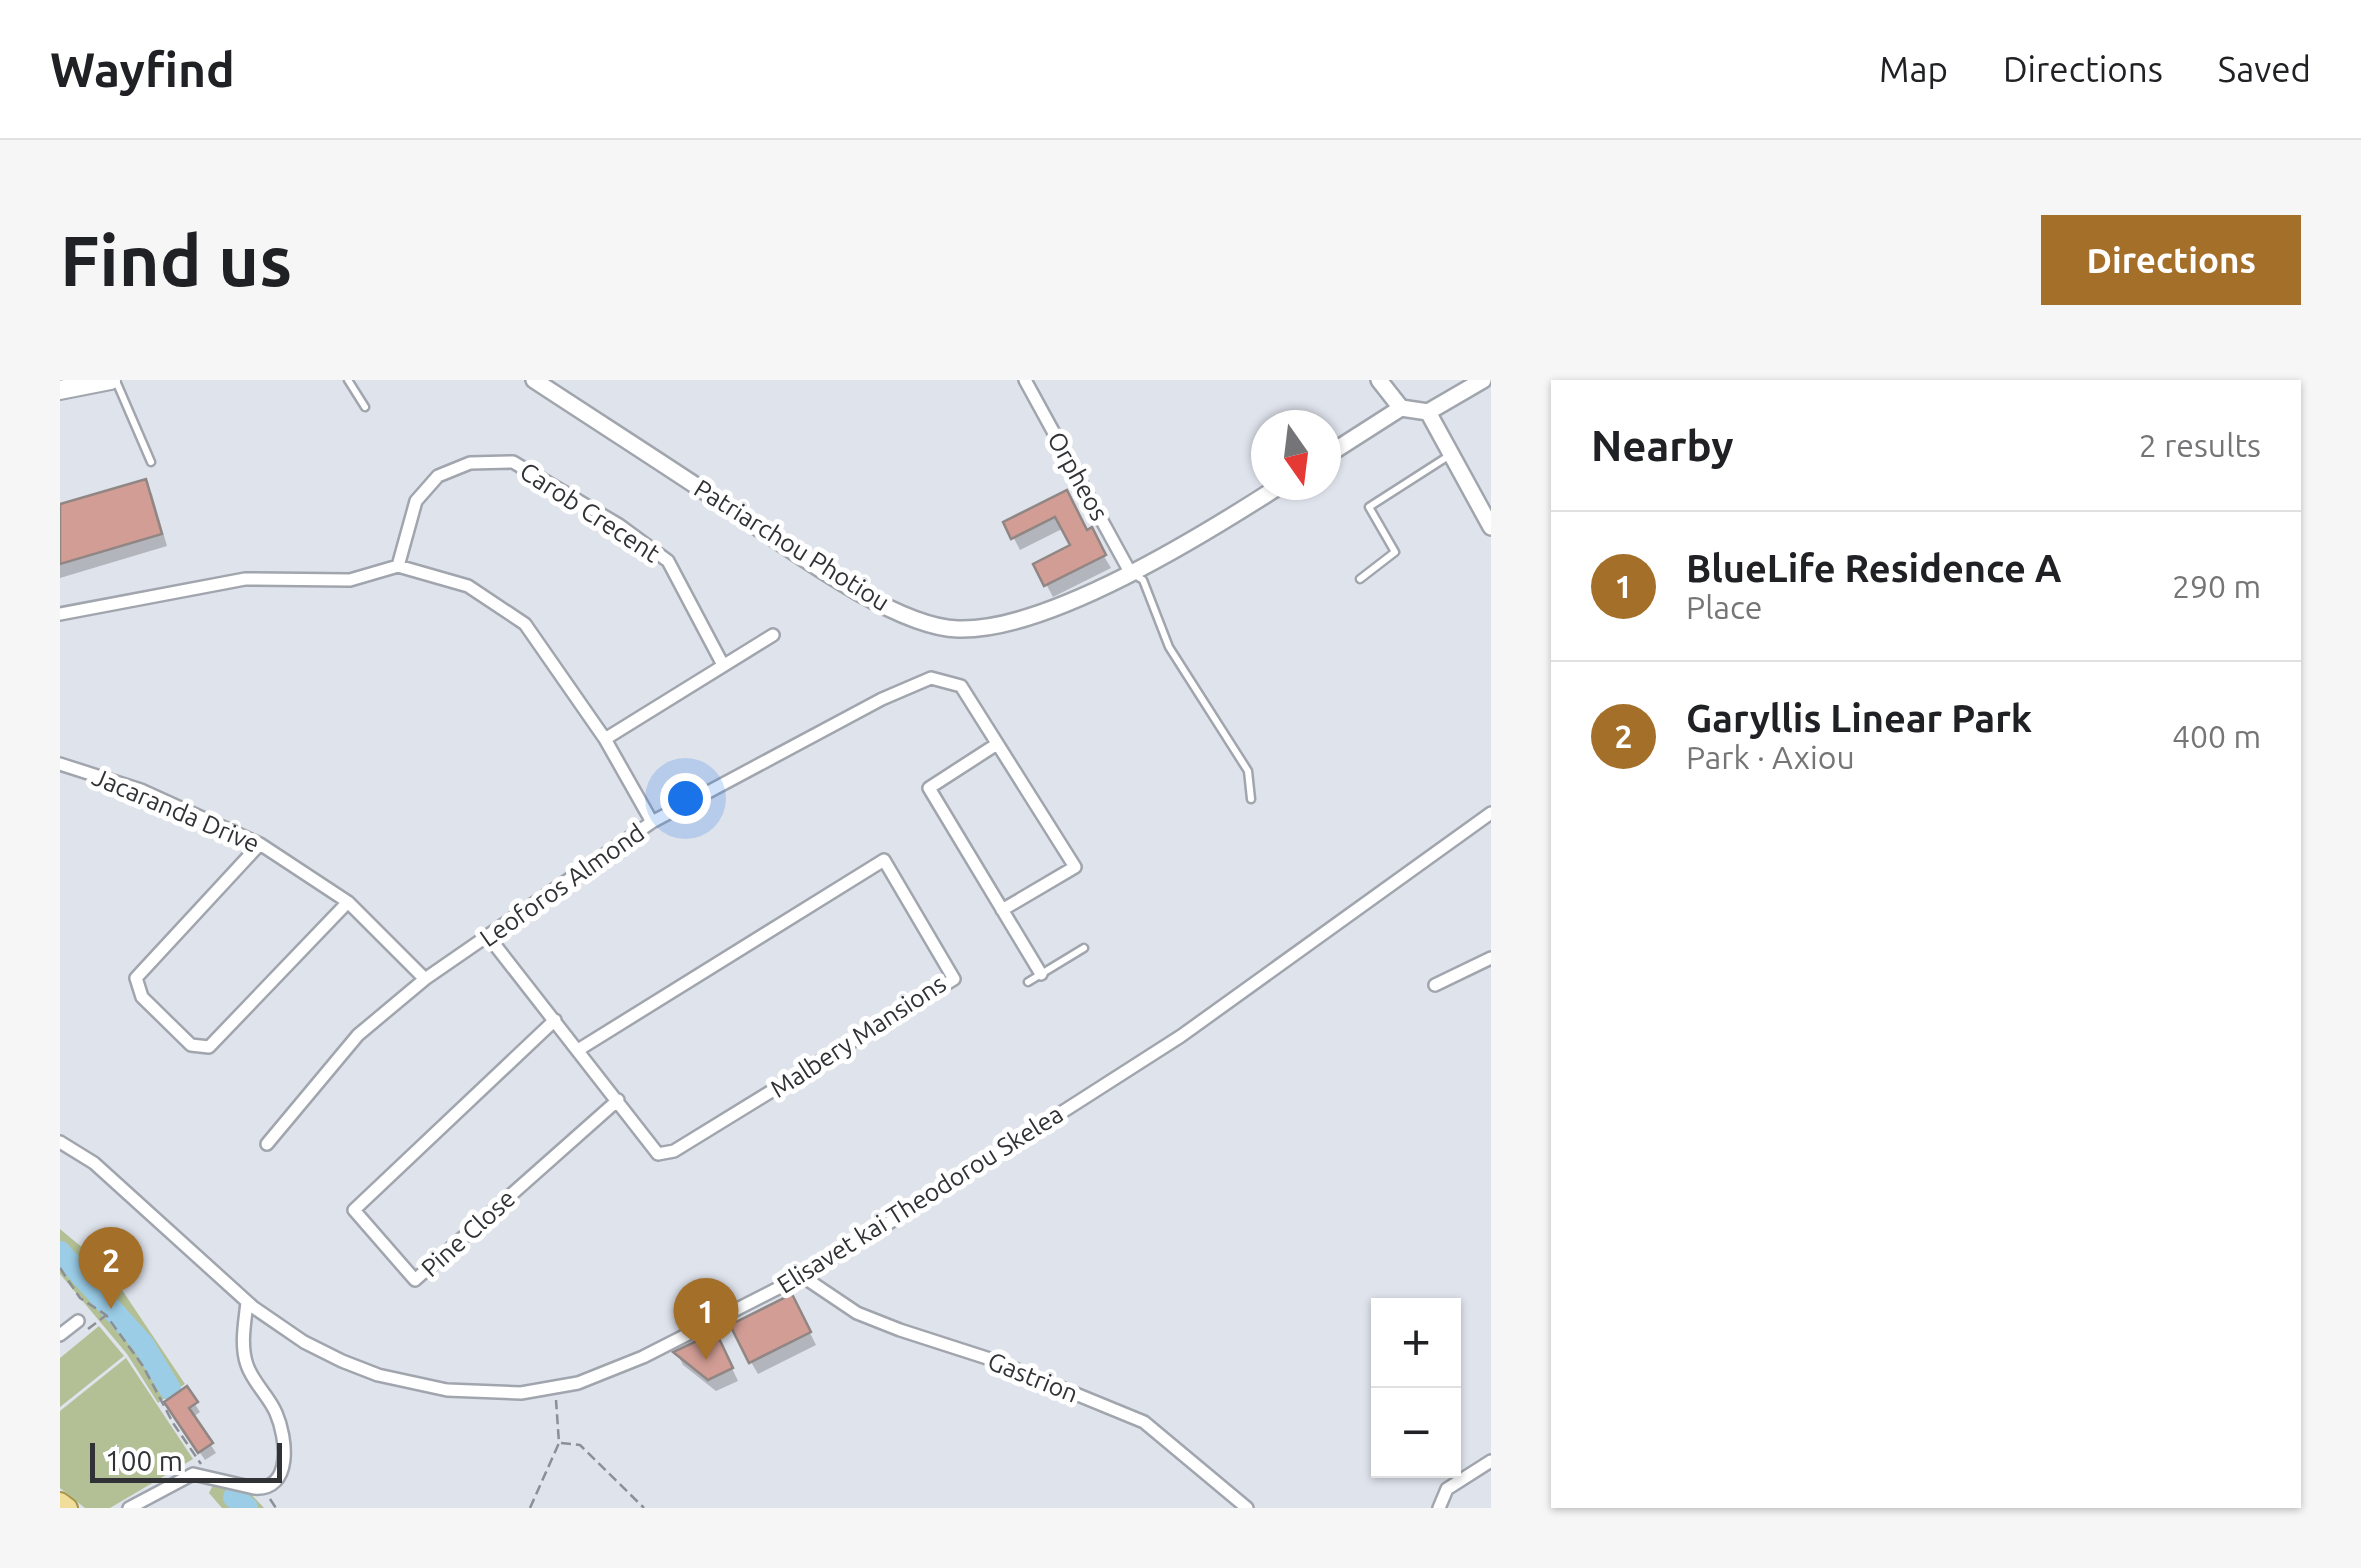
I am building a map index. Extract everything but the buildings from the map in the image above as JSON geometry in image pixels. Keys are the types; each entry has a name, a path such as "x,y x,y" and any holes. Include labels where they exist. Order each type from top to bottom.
{"main road":[{"path":"60,390 113,380"},
{"path":"60,1502 68,1508"}],"street":[{"name":"Patriarchou Photiou","path":"534,380 839,580 904,615 955,629 1000,626 1047,612 1130,572 1257,500"},
{"name":"Orpheos","path":"1025,380 1130,572"},
{"path":"1379,380 1401,408"},
{"path":"1341,446 1401,408 1428,412 1483,380"},
{"path":"1428,412 1491,528"},
{"name":"Carob Crecent","path":"398,566 416,501 438,476 470,463 513,462 619,525 668,561 723,665"},
{"path":"60,614 245,579 350,580 398,566 468,586 525,624 605,739 652,822"},
{"path":"605,739 772,635"},
{"name":"Leoforos Almond","path":"267,1144 358,1035 426,979 652,822 882,698 931,678 962,686 997,744"},
{"path":"1002,910 1075,867 997,744 929,788 1002,910 1041,974"},
{"name":"Jacaranda Drive","path":"60,764 141,790 260,844 348,902 426,979"},
{"name":"Elisavet kai Theodorou Skelea","path":"60,1142 94,1163 247,1302 304,1342 378,1376 413,1384 495,1394 555,1388 643,1358 802,1276 1181,1036 1491,813"},
{"path":"260,844 136,978 142,997 191,1046 208,1047 348,902"},
{"name":"Malbery Mansions","path":"488,936 658,1154 674,1152 954,979 884,860 578,1050"},
{"path":"1435,985 1491,958"},
{"name":"Pine Close","path":"555,1020 354,1210 415,1280 618,1100"},
{"name":"Gastrion","path":"802,1276 857,1313 993,1360 1144,1422 1247,1508"},
{"path":"128,1508 184,1476 210,1477 264,1489 276,1482 283,1468 284,1451 276,1412 252,1375 245,1355 247,1302"},
{"path":"60,1335 78,1321"},
{"path":"1440,1508 1446,1489 1491,1462"}],"lane":[{"path":"113,380 150,462"},
{"path":"348,380 365,407"},
{"path":"1360,578 1395,552 1369,507 1450,454"},
{"path":"1130,572 1143,580 1169,647 1248,771 1251,799"},
{"path":"1028,982 1084,948"}],"path":[{"path":"60,1268 80,1298 106,1315 144,1366 174,1423 210,1477"},
{"path":"530,1508 559,1442 555,1388"},
{"path":"559,1442 580,1444 644,1508"}],"green space":[{"path":"60,1229 108,1269 185,1384 158,1403 127,1354 60,1274"},
{"path":"99,1326 124,1356 60,1407 60,1358"},
{"path":"126,1358 193,1459 110,1508 85,1508 60,1488 60,1411"},
{"path":"213,1485 250,1493 264,1508 222,1508 209,1493"}],"waterway":[{"path":"60,1252 143,1344 170,1389"},
{"path":"234,1497 247,1508"}],"place":[{"name":"Garyllis Linear Park","path":"111,1309"},
{"name":"BlueLife Residence A","path":"706,1360"}]}
